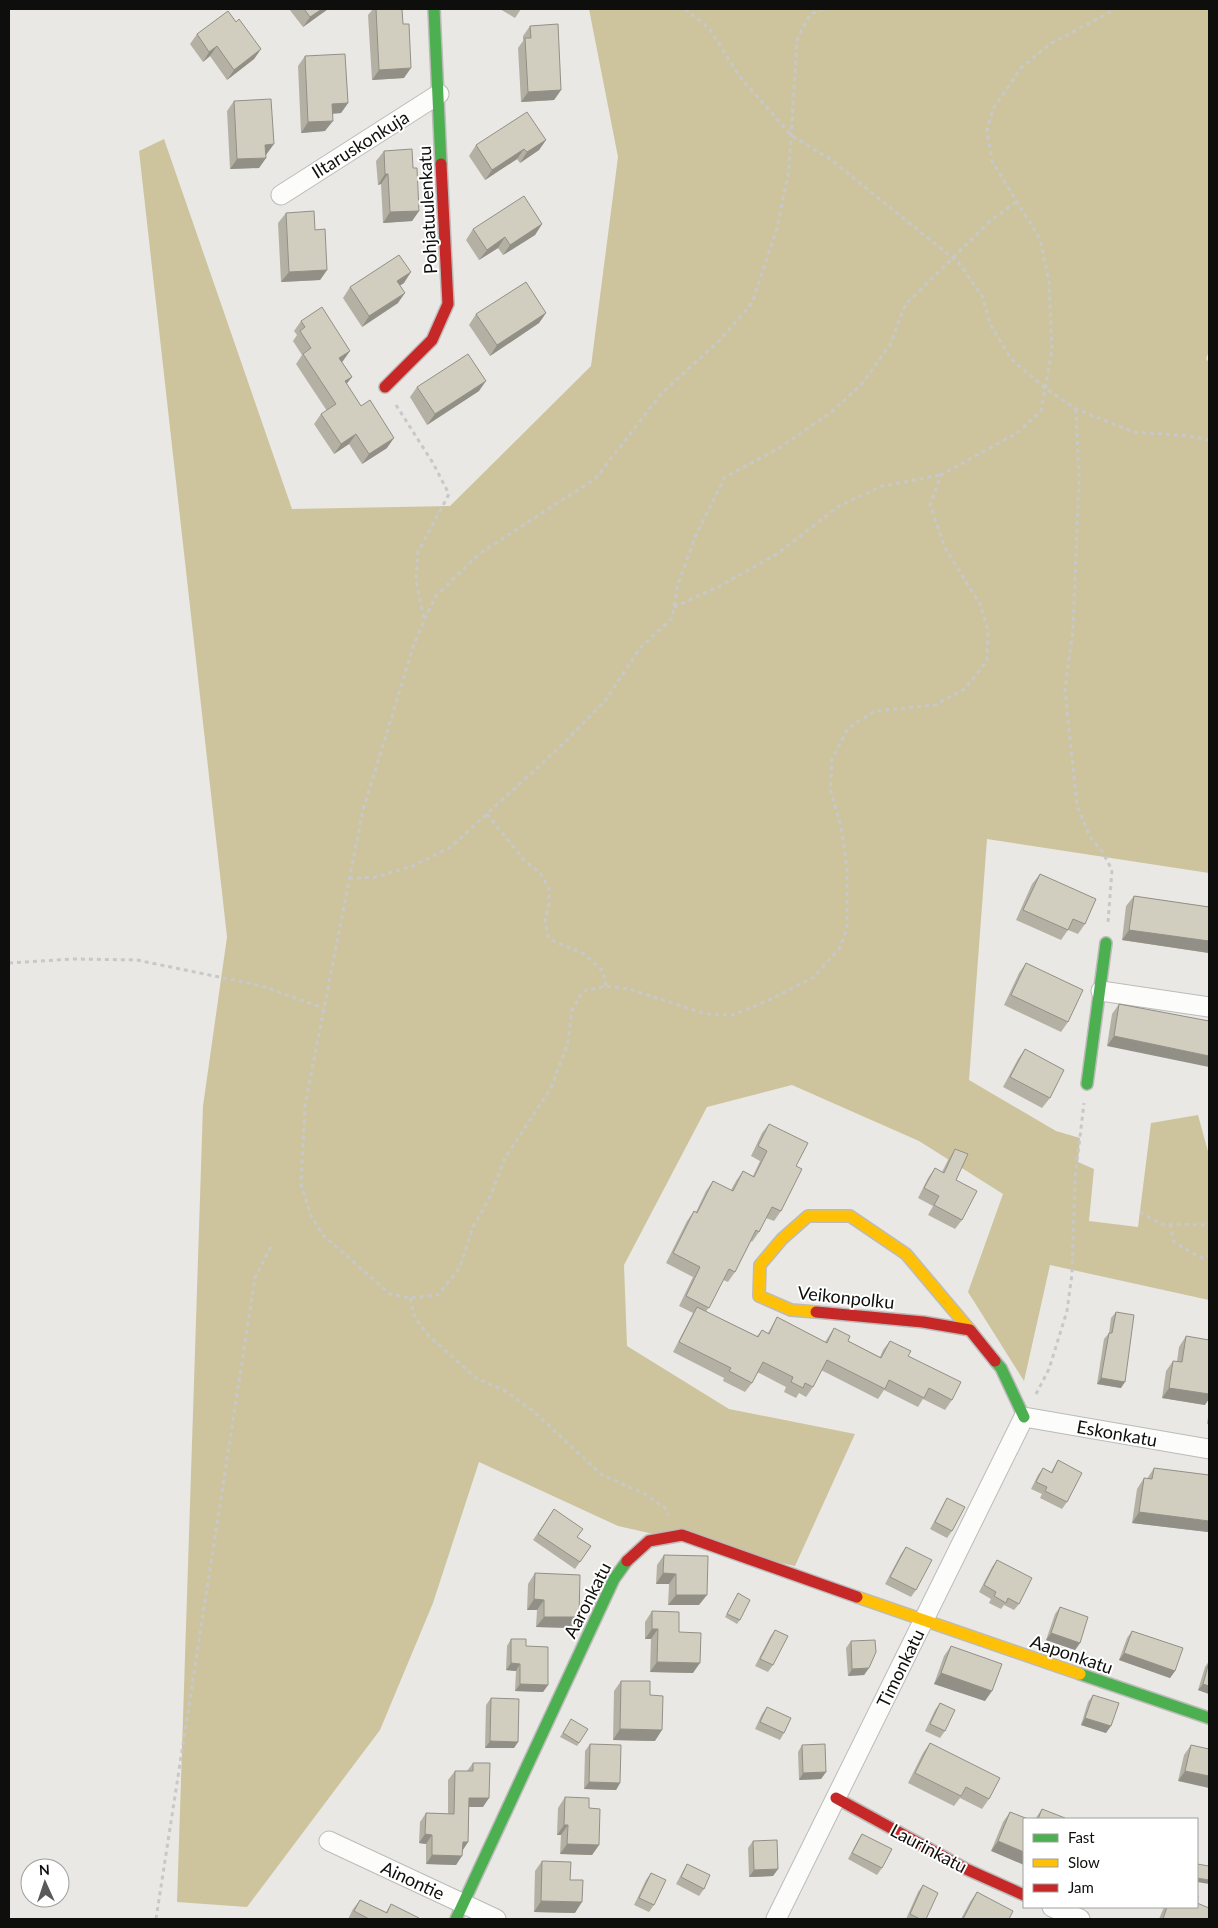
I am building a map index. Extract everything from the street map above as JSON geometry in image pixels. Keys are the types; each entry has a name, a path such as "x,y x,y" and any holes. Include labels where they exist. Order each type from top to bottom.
{"street":[{"name":"Pohjatuulenkatu","path":"386,387 432,340 448,304 434,9"},
{"name":"Iltaruskonkuja","path":"281,194 439,94"},
{"path":"1087,1084 1101,992 1106,943"},
{"path":"1101,992 1209,1007"},
{"name":"Veikonpolku","path":"970,1330 922,1322 791,1310 759,1296 760,1265 782,1239 808,1216 850,1216 906,1254 970,1330 1002,1368 1024,1417"},
{"name":"Eskonkatu","path":"1024,1417 1209,1449"},
{"name":"Timonkatu","path":"776,1919 1024,1417"},
{"name":"Aaronkatu","path":"460,1911 614,1579 644,1541 662,1536 682,1535 923,1621"},
{"name":"Aaponkatu","path":"923,1621 1209,1718"},
{"name":"Laurinkatu","path":"836,1798 966,1869 1023,1895"},
{"name":"Ainontie","path":"329,1841 460,1911 496,1919"},
{"path":"1054,1908 1080,1919"}],"path":[{"path":"685,9 709,28 740,77 792,136 830,159 959,263 982,296 991,326 1011,360 1045,388 1076,409 1134,432 1188,436 1209,440"},
{"path":"823,9 810,14 797,40 789,170 777,228 752,303 720,340 661,394 596,478 479,554 435,597 414,644 363,810 304,1105 301,1185 311,1216 323,1234 390,1294 410,1298 438,1295 460,1267 473,1227 490,1197 505,1158 551,1088 568,1043 572,1010 583,991 606,986 629,989 706,1014 733,1015 769,1000 814,977 839,950 847,929 847,868 841,826 830,789 832,759 848,728 875,711 935,705 965,689 987,661 988,631 980,604 945,548 930,505 941,475"},
{"path":"673,607 718,587 777,554 839,506 882,486 941,475 1017,433 1041,411 1052,350 1050,281 1040,239 992,161 986,131 993,109 1021,68 1050,44 1116,9"},
{"path":"349,878 376,877 413,866 451,847 564,743 605,701 640,648 672,618 678,584 696,535 725,478 781,447 831,412 861,385 890,346 905,305 951,257 990,221 1016,202"},
{"path":"386,387 433,463 449,494 418,552 416,580 425,621"},
{"path":"1076,409 1078,489 1072,630 1065,690 1077,806 1090,836 1102,851 1112,870 1106,943"},
{"path":"487,814 524,860 540,874 549,888 550,904 544,921 549,939 584,954 603,971 606,986"},
{"path":"9,962 73,959 136,960 262,986 323,1008"},
{"path":"1024,1417 1049,1369 1067,1311 1072,1274 1075,1179 1087,1084"},
{"path":"1140,1212 1161,1224 1207,1225"},
{"path":"1170,1224 1174,1242 1201,1258 1209,1256"},
{"path":"156,1919 255,1278 273,1242"},
{"path":"410,1298 415,1318 428,1335 476,1378 505,1391 532,1410 602,1475 645,1494 665,1508 682,1535"}],"shaded area":[{"path":"589,9 1209,9 1209,351 1206,359 1209,362 1209,873 987,839 969,1080 1056,1131 1080,1138 1078,1162 1094,1169 1089,1221 1138,1227 1151,1123 1198,1115 1209,1155 1209,1300 1050,1265 1024,1381 968,1292 1003,1194 919,1141 792,1085 707,1107 624,1265 627,1346 729,1409 855,1434 795,1566 618,1526 479,1462 433,1603 380,1730 247,1907 177,1902 203,1106 227,937 139,151 164,139 292,509 450,506 591,366 618,157"}],"building":[{"path":"304,9 322,9 310,17"},
{"path":"376,9 402,9 403,24 409,24 411,68 379,70"},
{"path":"228,11 236,22 239,19 261,49 234,70 217,46 209,52 197,34"},
{"path":"558,24 561,90 528,92 525,38 531,38 530,26"},
{"path":"345,54 348,103 332,104 333,121 308,122 305,56"},
{"path":"271,99 274,144 265,145 266,158 237,159 234,101"},
{"path":"527,112 546,140 527,152 524,149 492,170 476,145"},
{"path":"412,149 413,168 417,168 419,211 390,212 388,174 385,174 384,151"},
{"path":"524,196 542,224 510,245 505,237 487,250 473,229"},
{"path":"314,211 315,230 325,229 327,270 289,272 286,213"},
{"path":"399,255 411,272 397,281 405,293 369,316 350,287"},
{"path":"526,282 546,313 497,345 476,314"},
{"path":"322,307 350,351 339,358 352,377 345,381 361,406 370,400 394,438 369,454 356,434 341,444 321,414 336,404 303,354 311,348 300,331 305,327 301,321"},
{"path":"468,354 486,381 435,414 417,387"},
{"path":"1040,874 1096,899 1085,924 1073,919 1068,930 1023,910"},
{"path":"1134,896 1209,907 1209,941 1129,930"},
{"path":"1026,963 1083,990 1068,1022 1011,995"},
{"path":"1119,1004 1209,1021 1209,1056 1114,1036"},
{"path":"1025,1049 1064,1070 1050,1098 1010,1077"},
{"path":"769,1124 808,1143 796,1166 802,1169 781,1211 772,1207 759,1232 756,1230 735,1272 729,1269 709,1308 686,1296 700,1267 673,1253 694,1211 697,1213 713,1181 733,1191 743,1171 754,1177 767,1151 758,1146"},
{"path":"955,1149 968,1154 956,1180 977,1191 962,1220 934,1205 939,1196 924,1188 935,1168 944,1173"},
{"path":"697,1307 758,1337 762,1330 769,1334 777,1317 827,1343 834,1328 850,1336 848,1341 881,1358 890,1341 911,1351 908,1356 961,1382 952,1400 929,1388 924,1398 889,1380 885,1389 827,1360 813,1387 805,1383 803,1388 791,1382 793,1377 763,1362 752,1383 729,1371 731,1368 679,1342"},
{"path":"1116,1312 1134,1315 1125,1382 1101,1378 1109,1333 1112,1333"},
{"path":"1186,1336 1209,1340 1209,1394 1169,1388 1173,1361 1182,1362"},
{"path":"1058,1460 1082,1473 1067,1502 1045,1491 1047,1487 1036,1482 1043,1468 1052,1473"},
{"path":"1154,1468 1209,1475 1209,1521 1139,1512 1144,1478 1152,1479"},
{"path":"947,1498 965,1507 952,1531 935,1522"},
{"path":"554,1509 583,1529 577,1537 591,1546 580,1562 538,1534"},
{"path":"906,1547 932,1560 916,1590 890,1577"},
{"path":"664,1555 708,1556 707,1595 676,1595 676,1574 663,1573"},
{"path":"997,1560 1032,1578 1019,1604 1008,1598 1006,1603 994,1596 996,1592 984,1585"},
{"path":"535,1573 580,1575 579,1617 544,1617 544,1600 534,1599"},
{"path":"738,1593 750,1600 740,1620 727,1614"},
{"path":"1060,1607 1088,1617 1080,1643 1051,1633"},
{"path":"652,1611 679,1612 679,1632 701,1633 700,1663 657,1662 658,1629 652,1629"},
{"path":"775,1630 788,1636 773,1665 760,1659"},
{"path":"1132,1631 1183,1648 1175,1671 1124,1653"},
{"path":"511,1639 526,1639 526,1646 548,1647 548,1685 520,1684 520,1664 511,1663"},
{"path":"875,1640 876,1652 869,1668 852,1669 851,1641"},
{"path":"951,1646 1002,1664 992,1691 941,1673"},
{"path":"1209,1662 1209,1686 1203,1684"},
{"path":"621,1681 650,1681 650,1695 663,1696 662,1730 620,1729"},
{"path":"1093,1695 1119,1703 1111,1726 1085,1718"},
{"path":"491,1698 519,1699 518,1742 490,1741"},
{"path":"940,1703 955,1710 945,1731 930,1724"},
{"path":"767,1707 791,1718 784,1733 760,1722"},
{"path":"571,1719 588,1729 579,1743 563,1733"},
{"path":"930,1743 1000,1778 989,1799 966,1787 961,1796 915,1773"},
{"path":"590,1744 621,1745 620,1783 589,1782"},
{"path":"825,1744 826,1772 803,1773 802,1745"},
{"path":"1191,1745 1209,1749 1209,1776 1185,1771"},
{"path":"473,1763 490,1763 489,1798 469,1798 468,1842 463,1842 462,1856 432,1855 432,1835 425,1834 426,1813 454,1814 455,1771 473,1771"},
{"path":"565,1797 589,1798 589,1808 600,1809 599,1845 567,1844 568,1825 564,1825"},
{"path":"1042,1809 1065,1818 1038,1818"},
{"path":"1010,1812 1025,1818 1023,1818 1023,1852 998,1841"},
{"path":"862,1834 892,1849 882,1868 852,1853"},
{"path":"777,1840 778,1869 754,1870 753,1841"},
{"path":"542,1861 571,1862 570,1880 583,1880 582,1902 541,1901"},
{"path":"687,1864 710,1875 704,1889 681,1877"},
{"path":"1198,1864 1209,1866 1209,1880 1198,1878"},
{"path":"651,1873 666,1880 654,1905 639,1898"},
{"path":"923,1885 938,1893 926,1919 920,1919 910,1914"},
{"path":"977,1892 1013,1911 1009,1919 963,1919"},
{"path":"360,1900 387,1913 391,1904 419,1919 369,1919 354,1911"},
{"path":"1198,1903 1209,1908 1209,1919 1163,1919 1167,1908 1198,1908"}],"traffic: fast":[{"path":"434,9 441,164"},
{"path":"1087,1084 1106,943"},
{"path":"995,1361 1001,1368 1024,1417"},
{"path":"456,1919 614,1579 627,1561"},
{"path":"1080,1674 1209,1718"}],"traffic: slow":[{"path":"816,1312 791,1310 759,1296 760,1265 782,1239 808,1216 850,1216 906,1254 970,1330"},
{"path":"857,1597 1080,1674"}],"traffic: jam":[{"path":"385,387 432,340 448,304 441,164"},
{"path":"816,1312 923,1322 970,1330 995,1361"},
{"path":"627,1561 649,1541 682,1535 857,1597"},
{"path":"836,1798 966,1869 1023,1895"}]}
